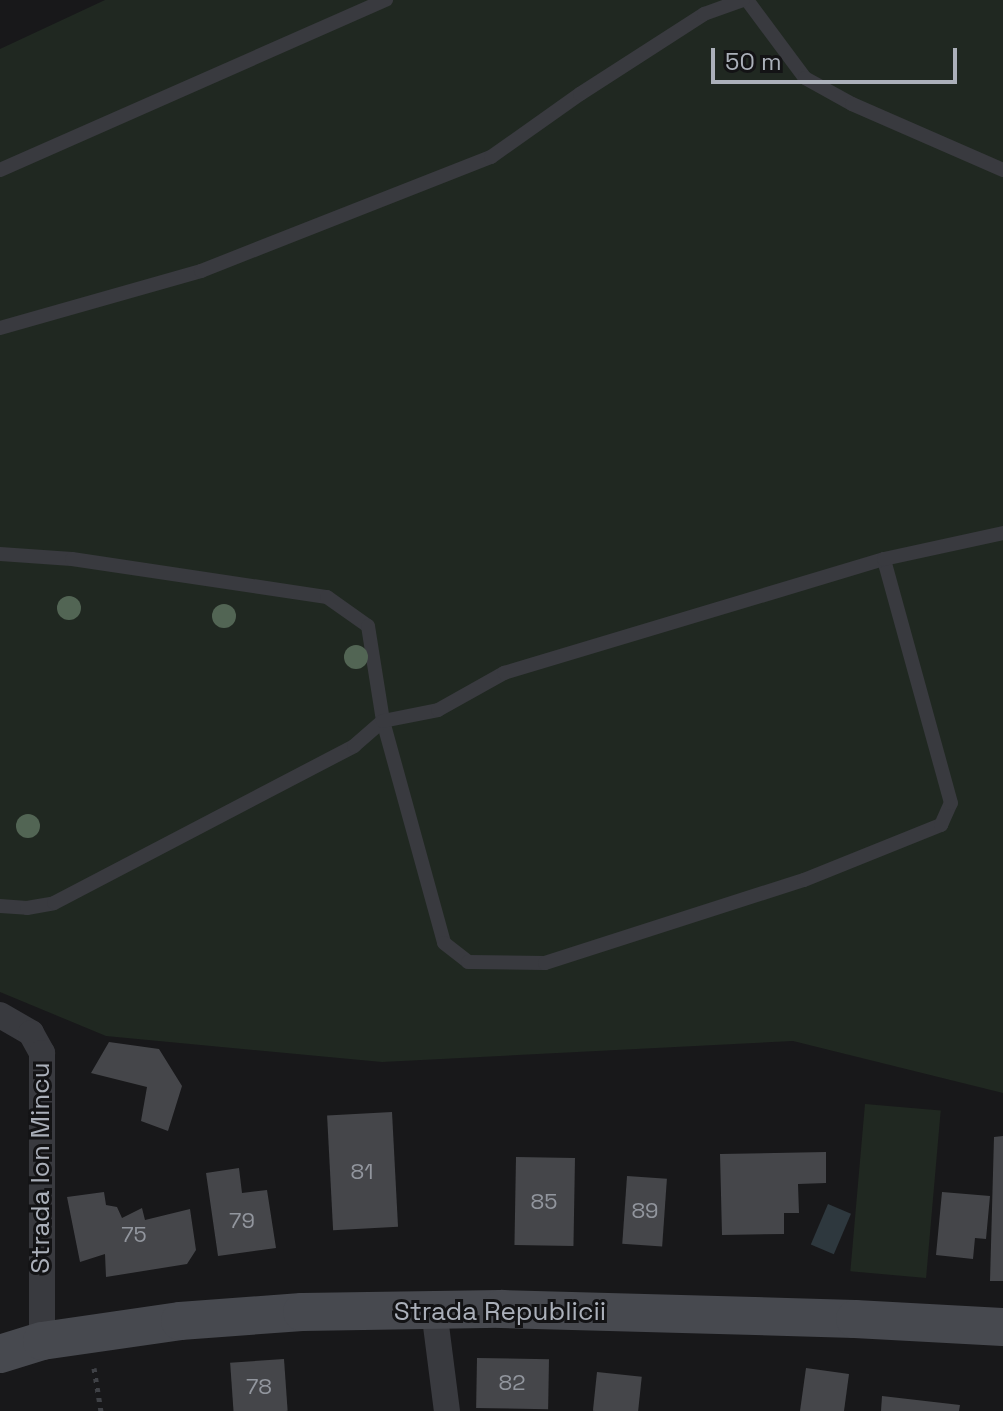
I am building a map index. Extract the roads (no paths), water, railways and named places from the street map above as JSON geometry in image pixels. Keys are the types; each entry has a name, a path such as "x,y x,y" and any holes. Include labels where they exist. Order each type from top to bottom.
{"street":[{"name":"Strada Ion Mincu","path":"0,1015 31,1033 42,1053 42,1341"},
{"name":"Strada Republicii","path":"0,1354 42,1341 195,1320 302,1312 434,1310 809,1318 1003,1327"},
{"path":"434,1310 447,1411"}],"lane":[{"path":"0,170 386,0"},
{"path":"0,328 201,271 491,157 603,78 704,14 745,0 805,78 852,104 1003,170"},
{"path":"0,906 27,908 54,903 354,746 383,721 438,710 504,673 884,559 1003,533"},
{"path":"0,554 72,559 327,597 368,626 383,721 444,943 468,962 545,963 804,880 941,825 951,803 884,559"}]}
